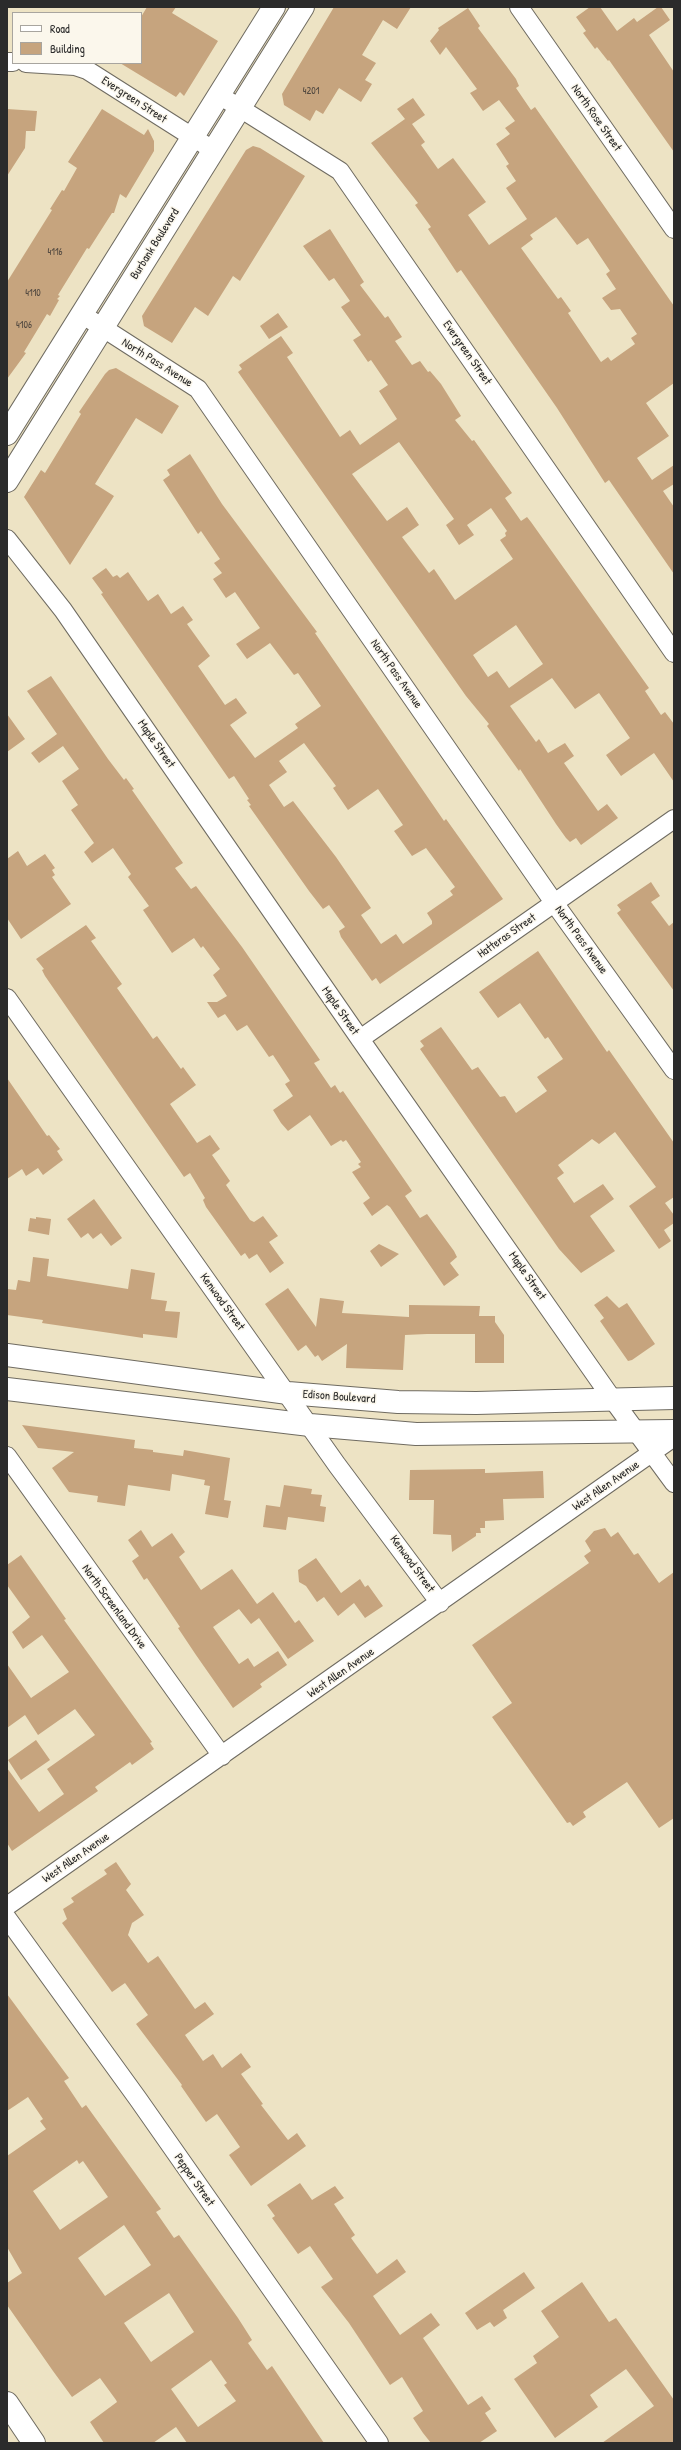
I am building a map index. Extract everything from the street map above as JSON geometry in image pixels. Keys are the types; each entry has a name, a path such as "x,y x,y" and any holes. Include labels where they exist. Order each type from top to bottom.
{"main road":[{"name":"Burbank Boulevard","path":"8,429 83,315 274,7"},
{"name":"Burbank Boulevard","path":"7,481 303,7"},
{"name":"Edison Boulevard","path":"7,1355 288,1393 406,1402 476,1403 674,1398"},
{"path":"7,1389 310,1425 416,1434 674,1431"},
{"path":"7,2404 34,2443"}],"street":[{"name":"North Rose Street","path":"519,7 674,229"},
{"name":"Evergreen Street","path":"42,64 75,66 87,70 213,150"},
{"name":"Evergreen Street","path":"219,95 340,171 674,653"},
{"name":"North Pass Avenue","path":"83,315 198,389 555,904 674,1070"},
{"path":"8,429 32,441"},
{"name":"Maple Street","path":"7,539 63,610 360,1039 613,1400 654,1453 674,1483"},
{"name":"Hatteras Street","path":"360,1039 555,904 674,819"},
{"name":"Kenwood Street","path":"7,998 196,1267 288,1393 337,1465 440,1603"},
{"name":"West Allen Avenue","path":"7,1906 654,1453 674,1437"},
{"name":"North Screenland Drive","path":"7,1456 222,1756"},
{"name":"Pepper Street","path":"7,1918 138,2099 379,2443"}],"building":[{"path":"147,7 176,7 172,13 218,41 184,96 180,92 176,97 122,64 142,64 142,15"},
{"path":"334,7 411,7 397,29 383,20 362,55 376,63 365,80 372,84 361,102 339,88 323,114 316,110 310,121 284,105 282,94"},
{"path":"590,7 600,7 617,31 634,18 637,22 658,7 661,7 670,20 649,35 674,72 674,152 609,60 608,61 597,47 595,49 583,33 586,31 576,17"},
{"path":"468,8 480,26 478,28 516,79 519,86 516,88 531,110 535,107 674,306 674,383 646,403 669,436 637,458 652,480 674,465 674,484 663,491 674,507 674,574 609,480 605,483 557,408 461,270 457,273 428,229 431,227 415,205 418,203 371,143 405,119 397,109 413,98 425,115 412,124 425,142 421,145 438,169 453,158 486,202 468,215 489,245 527,219 506,188 516,181 506,166 509,164 496,144 510,134 505,128 515,121 499,100 483,111 470,93 477,89 446,47 440,55 430,41 439,30 438,28","holes":["556,217 577,245 588,238 610,271 606,274 616,289 602,298 611,310 620,309 637,334 631,338 635,344 611,361 608,357 601,362 568,313 571,311 561,297 558,299 521,248 533,239 530,235"]},
{"path":"7,109 37,111 35,131 26,131 25,148 7,176"},
{"path":"102,109 144,135 148,129 154,141 154,151 126,198 120,194 114,213 112,213 89,249 87,248 58,295 60,296 57,299 59,300 50,316 47,314 24,352 26,353 7,379 7,282 52,210 50,209 62,190 64,191 77,168 68,162"},
{"path":"253,146 260,148 305,176 240,281 233,276 208,316 195,307 172,343 144,326 142,316 246,150"},
{"path":"330,229 364,282 360,285 385,318 388,316 402,337 395,341 412,365 420,361 428,372 430,371 441,384 461,416 455,420 472,441 474,440 512,493 505,498 521,521 527,517 531,522 649,688 645,691 661,715 665,712 674,724 674,782 654,753 621,776 606,755 630,738 599,693 575,709 552,678 510,706 536,742 539,739 548,753 565,743 574,756 564,763 598,811 607,804 618,818 581,845 576,838 570,842 566,838 520,769 519,771 487,726 489,724 466,696 238,372 242,369 239,365 281,336 293,353 287,357 340,437 350,430 360,445 397,419 379,391 388,385 371,360 368,362 353,340 361,335 341,307 350,301 334,278 329,281 303,246","holes":["399,442 454,519 446,525 459,545 474,535 467,525 491,508 507,531 505,533 506,536 500,540 513,559 455,600 434,569 429,573 402,537 419,525 407,507 387,521 352,474","516,625 543,664 509,688 497,671 488,677 473,655"]},
{"path":"278,313 288,327 269,339 260,326"},
{"path":"116,368 179,406 162,434 136,418 95,484 114,496 70,565 24,497 41,470 45,473 81,414 79,412 105,374 109,370"},
{"path":"190,454 222,504 317,632 315,633 444,821 446,819 503,899 380,984 376,978 372,981 341,937 339,931 345,927 329,905 323,909 309,891 249,806 251,805 247,800 249,799 234,776 229,779 101,594 103,593 92,578 106,568 113,577 117,575 120,578 128,572 148,601 158,594 171,614 183,606 193,620 187,624 210,656 198,666 225,705 236,698 247,713 230,725 255,758 298,728 295,724 321,706 298,673 294,675 270,643 247,659 236,644 260,628 235,592 226,598 213,579 222,573 214,563 220,559 201,531 198,534 163,480 170,475 167,470","holes":["304,743 336,786 333,788 348,810 378,789 403,825 394,831 412,856 426,848 455,887 450,891 453,895 427,913 432,921 432,924 403,944 396,934 381,944 361,915 371,908 336,857 293,801 284,807 269,785 287,772 279,761"]},
{"path":"51,676 108,759 124,780 126,778 134,789 132,790 183,863 175,868 191,889 196,886 242,947 320,1060 314,1063 331,1088 335,1085 340,1093 343,1091 408,1185 412,1191 405,1196 420,1218 427,1214 454,1251 457,1257 450,1263 459,1275 444,1286 390,1207 387,1205 372,1216 363,1203 370,1198 352,1172 361,1167 358,1164 361,1162 346,1140 343,1142 341,1140 331,1146 310,1115 288,1131 281,1123 273,1110 293,1096 285,1084 290,1081 273,1055 269,1057 247,1025 237,1031 225,1014 218,1018 207,1002 217,1002 227,996 213,975 220,969 203,946 201,948 194,938 172,953 143,910 149,906 128,877 131,874 113,848 92,863 84,852 94,843 71,810 78,805 62,781 79,769 63,746 39,763 31,753 57,734 27,691"},
{"path":"7,714 25,739 7,752"},
{"path":"18,851 27,866 45,854 55,868 52,870 55,875 52,877 71,904 21,939 7,918 7,859"},
{"path":"651,882 660,896 651,902 669,926 674,922 674,991 617,913 621,910 617,905"},
{"path":"86,925 96,938 91,941 122,984 117,988 153,1039 157,1036 181,1069 183,1067 196,1085 170,1104 197,1143 210,1135 220,1149 212,1155 230,1181 226,1185 250,1220 254,1222 263,1216 278,1236 269,1242 284,1263 270,1273 257,1254 249,1259 245,1253 241,1256 206,1207 203,1200 205,1198 190,1173 184,1177 45,976 42,970 44,969 36,959"},
{"path":"538,951 607,1052 609,1050 674,1143 674,1197 665,1203 674,1215 674,1223 664,1230 671,1241 659,1249 629,1206 656,1187 615,1132 599,1144 592,1139 558,1165 564,1173 557,1178 574,1203 603,1184 614,1199 590,1216 615,1251 581,1273 559,1249 420,1049 424,1046 420,1041 441,1027 472,1070 478,1067 500,1097 505,1096 516,1113 547,1091 537,1077 563,1059 548,1037 545,1039 520,1003 498,1018 479,992"},
{"path":"7,1078 47,1136 49,1135 60,1149 57,1151 63,1160 43,1175 38,1168 26,1176 22,1169 7,1179"},
{"path":"94,1199 122,1238 111,1246 101,1233 93,1239 88,1233 81,1238 67,1219"},
{"path":"36,1217 51,1219 49,1235 28,1231 30,1218 36,1219"},
{"path":"379,1244 399,1254 381,1267 370,1251"},
{"path":"33,1257 49,1259 47,1276 128,1289 131,1269 155,1273 151,1299 167,1301 165,1311 180,1312 177,1338 143,1334 143,1338 42,1323 43,1320 7,1315 7,1289 16,1290 18,1280 30,1282"},
{"path":"288,1288 316,1327 320,1298 344,1301 342,1313 409,1317 409,1305 480,1306 479,1316 495,1316 495,1322 504,1335 504,1363 475,1363 475,1334 405,1335 403,1370 346,1368 347,1344 322,1361 318,1355 315,1357 306,1345 298,1351 265,1304"},
{"path":"607,1296 619,1308 627,1303 655,1344 632,1360 628,1361 600,1321 604,1318 594,1305"},
{"path":"22,1425 135,1440 134,1448 153,1450 153,1452 183,1456 184,1450 230,1458 224,1500 231,1501 228,1518 205,1514 210,1486 204,1485 205,1480 172,1474 170,1491 128,1485 125,1506 97,1502 98,1496 69,1492 52,1468 74,1452 38,1448"},
{"path":"485,1469 485,1473 543,1471 544,1498 503,1499 504,1520 485,1521 485,1528 480,1528 481,1533 476,1533 476,1536 452,1552 451,1535 433,1534 434,1500 409,1500 410,1470"},
{"path":"284,1485 312,1489 311,1494 322,1495 320,1506 326,1507 324,1522 288,1517 286,1530 263,1527 266,1505 280,1507"},
{"path":"605,1528 611,1537 618,1532 634,1555 638,1553 659,1583 674,1572 674,1818 659,1828 627,1782 583,1812 586,1817 573,1826 570,1822 567,1823 492,1717 512,1703 472,1645 589,1563 584,1556 591,1551 585,1541 594,1531"},
{"path":"141,1530 152,1547 172,1533 185,1552 179,1557 201,1590 232,1569 257,1604 273,1592 295,1623 299,1620 314,1641 288,1659 259,1618 251,1624 239,1609 213,1627 239,1664 248,1658 254,1667 278,1651 287,1665 260,1684 262,1687 233,1708 178,1628 180,1627 147,1578 144,1580 132,1561 139,1556 128,1540"},
{"path":"21,1555 66,1619 64,1620 152,1742 150,1743 154,1749 132,1765 130,1762 95,1787 98,1791 12,1851 7,1843 7,1768 39,1812 64,1794 47,1769 95,1735 75,1709 38,1735 25,1715 7,1728 7,1664 31,1698 69,1672 42,1635 23,1649 12,1632 30,1617 7,1585 7,1565"},
{"path":"316,1558 341,1593 360,1579 365,1587 368,1585 383,1606 365,1618 354,1603 338,1616 324,1597 317,1602 306,1586 299,1582 298,1570"},
{"path":"36,1740 50,1760 21,1780 8,1760"},
{"path":"116,1862 131,1884 126,1890 144,1915 132,1923 128,1935 148,1963 158,1956 195,2009 205,2002 214,2014 185,2035 203,2061 213,2054 222,2068 241,2053 251,2067 241,2074 263,2104 261,2105 288,2140 297,2133 306,2146 251,2186 229,2155 240,2147 217,2114 206,2122 181,2086 182,2085 136,2024 148,2015 125,1983 112,1992 62,1923 67,1919 63,1909 74,1902 71,1898 107,1874 104,1870"},
{"path":"7,1994 69,2078 64,2081 82,2108 86,2105 161,2209 156,2212 174,2238 179,2235 238,2318 252,2340 248,2343 267,2370 272,2366 324,2443 187,2443 176,2427 153,2443 104,2443 90,2422 117,2402 116,2400 100,2378 72,2397 7,2305 7,2283 22,2273 7,2247 7,2156 46,2129 40,2121 43,2119 28,2097 7,2111","holes":["77,2160 79,2164 83,2161 108,2197 60,2230 33,2191","124,2225 151,2265 105,2296 78,2258","169,2293 194,2332 151,2362 124,2323","211,2360 227,2383 224,2385 236,2401 198,2427 171,2389"]},
{"path":"300,2183 312,2200 335,2186 344,2198 334,2204 355,2235 351,2238 377,2274 397,2259 406,2272 373,2296 400,2335 431,2313 440,2325 423,2338 468,2405 482,2396 491,2409 485,2413 497,2431 479,2443 431,2443 423,2433 413,2418 423,2411 402,2377 390,2385 349,2323 321,2287 333,2279 310,2246 298,2254 272,2218 275,2216 267,2205"},
{"path":"524,2272 535,2288 503,2310 507,2318 494,2327 490,2322 477,2330 465,2313"},
{"path":"582,2282 609,2322 616,2318 674,2400 674,2443 602,2443 654,2406 626,2369 590,2395 598,2407 555,2438 514,2379 537,2363 533,2356 559,2337 541,2311"}]}
